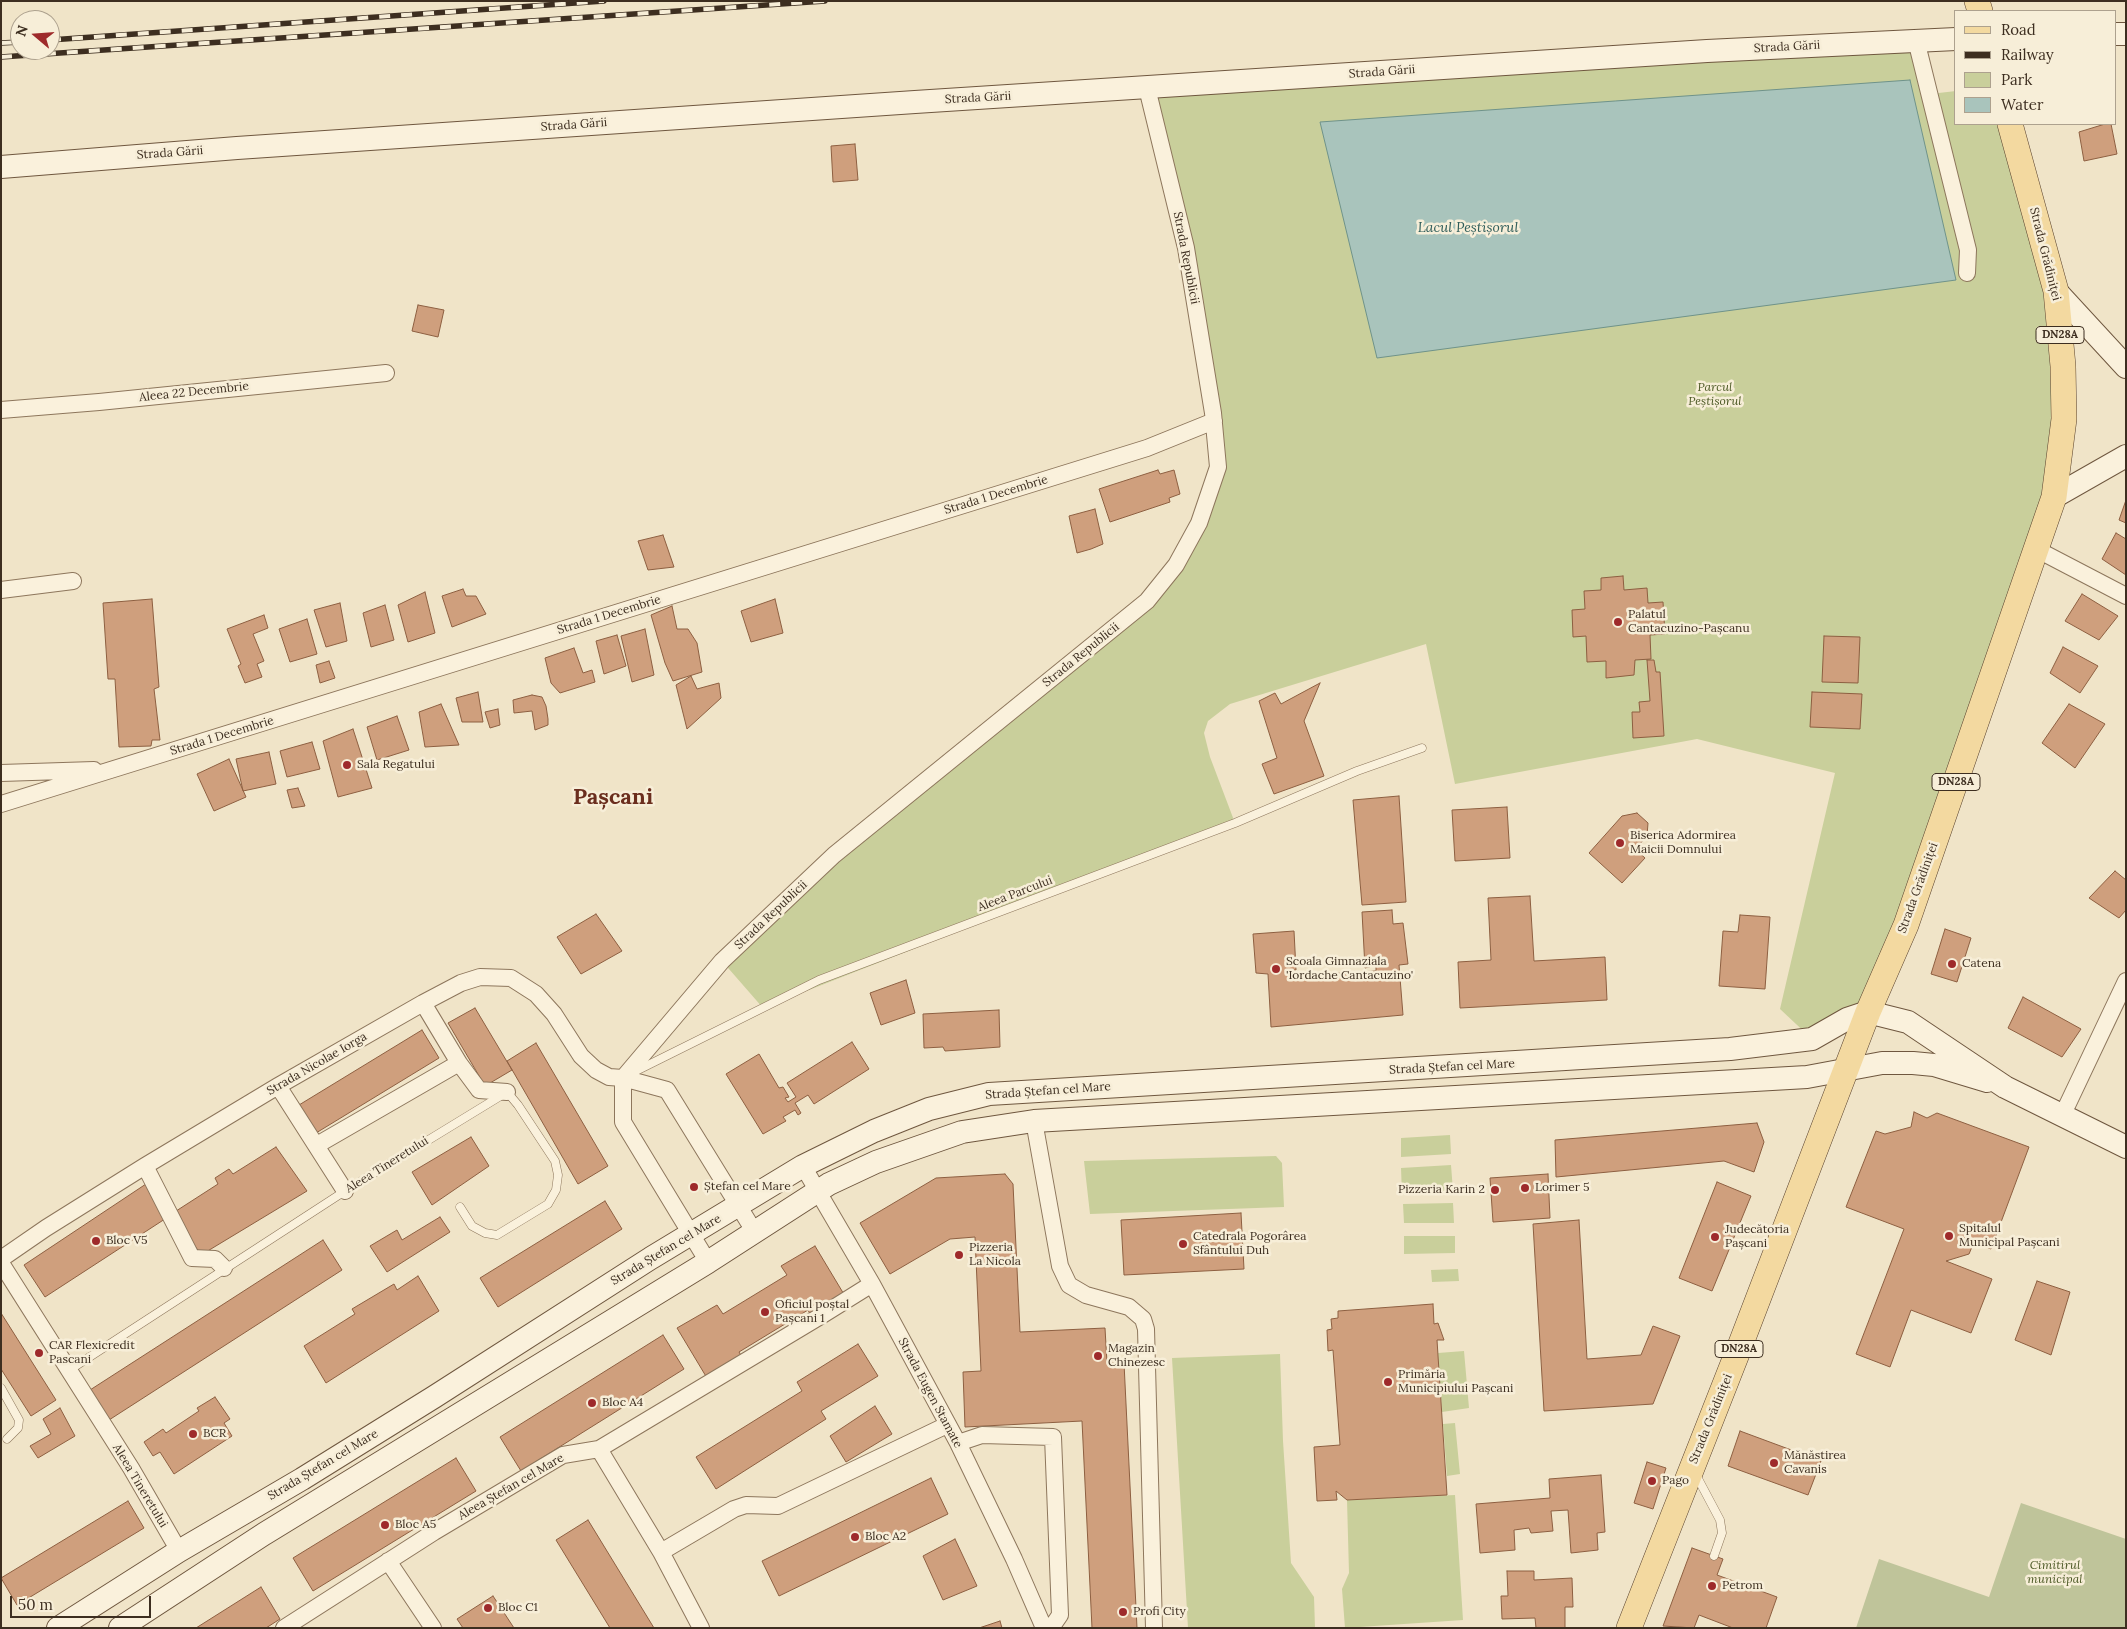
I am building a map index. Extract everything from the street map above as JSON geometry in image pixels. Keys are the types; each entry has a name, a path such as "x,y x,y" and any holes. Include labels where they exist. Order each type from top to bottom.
{"main road":[{"name":"Strada Gării","path":"1,167 464,132 1708,51 1954,39"},
{"name":"Strada Grădiniței","path":"1629,1628 1868,1012 1906,925 2054,497 2064,419 2063,366 2056,291 2010,125"},
{"path":"2056,291 2126,367"},
{"path":"2054,497 2126,456"},
{"path":"1868,1012 1908,1022 2005,1087"},
{"name":"Strada Ștefan cel Mare","path":"58,1628 179,1551 310,1474 651,1258 802,1166 874,1130 929,1109 989,1094 1730,1049 1812,1038 1847,1019 1868,1012"},
{"path":"120,1628 264,1534 708,1262 829,1184 876,1162 962,1132 1034,1121 1807,1077 1882,1063 1913,1063 1934,1065 2005,1087 2063,1114 2126,1147"},
{"path":"1211,1081 1213,1111"}],"street":[{"path":"1916,40 1968,250 1966,273"},
{"name":"Strada Republicii","path":"623,1078 722,961 834,855 1147,601 1176,565 1199,523 1218,466 1214,421 1186,248 1147,88"},
{"name":"Aleea 22 Decembrie","path":"1,410 100,402 386,373"},
{"name":"Strada 1 Decembrie","path":"1,804 1147,448 1214,421"},
{"path":"2036,548 2126,596"},
{"path":"1,590 73,581"},
{"path":"1,773 113,770"},
{"name":"Strada Nicolae Iorga","path":"1,1259 46,1228 145,1166 278,1086 423,1003 461,983 480,977 511,978 526,986 545,1002 581,1056 596,1070 609,1077 623,1078 667,1090 754,1231"},
{"path":"2063,1114 2126,981"},
{"path":"423,1003 459,1063 479,1090 507,1092"},
{"path":"317,1145 459,1063"},
{"path":"623,1078 623,1122 708,1262"},
{"path":"278,1086 345,1191"},
{"path":"1034,1121 1060,1266 1068,1285 1086,1295 1129,1307 1143,1319 1146,1329 1154,1628"},
{"path":"145,1166 192,1258 215,1259 224,1268"},
{"name":"Strada Eugen Stamate","path":"802,1166 872,1284 958,1443 1014,1559 1044,1628"},
{"name":"Aleea Tineretului","path":"1,1264 131,1468 179,1551"},
{"name":"Aleea Ștefan cel Mare","path":"284,1628 388,1561 563,1455 600,1449 872,1284"},
{"path":"661,1552 734,1509 746,1505 778,1506 947,1425"},
{"path":"958,1443 982,1435 1053,1437 1060,1615 1051,1628"},
{"path":"600,1449 661,1552 701,1628"},
{"path":"388,1561 433,1628"}],"lane":[{"name":"Aleea Parcului","path":"623,1078 819,980 1235,823 1357,771 1422,748"},
{"name":"Aleea Tineretului","path":"68,1370 345,1191 507,1092"},
{"path":"460,1207 472,1226 485,1233 497,1235 548,1204 556,1190 558,1175 555,1161 518,1105 507,1092"},
{"path":"1,1388 19,1420 18,1428 7,1439"},
{"path":"1692,1467 1720,1520 1722,1533 1714,1556"}],"green space":[{"name":"Parcul Peștișorul","path":"1916,40 1930,94 1954,91 1954,125 2010,125 2056,291 2054,497 1868,1012 1812,1039 1780,1009 1835,773 1697,739 1455,784 1426,644 1230,704 1208,721 1204,733 1210,757 1235,823 763,1008 722,961 834,855 1147,601 1176,565 1218,467 1213,413 1147,88"},
{"path":"1450,1135 1451,1154 1401,1157 1401,1138"},
{"path":"1276,1156 1282,1163 1284,1207 1090,1214 1084,1161"},
{"path":"1451,1165 1453,1191 1402,1195 1401,1168"},
{"path":"1453,1203 1454,1223 1404,1223 1403,1204"},
{"path":"1404,1236 1455,1236 1455,1253 1404,1254"},
{"path":"1458,1269 1459,1281 1432,1282 1431,1270"},
{"path":"1464,1351 1469,1408 1442,1412 1438,1353"},
{"path":"1280,1354 1283,1441 1291,1563 1314,1597 1315,1628 1188,1628 1172,1358"},
{"path":"1455,1423 1460,1474 1447,1476 1443,1424"},
{"path":"1455,1495 1463,1620 1345,1628 1342,1589 1349,1573 1347,1500"},
{"name":"Cimitirul municipal","path":"2021,1503 2126,1539 2126,1628 1856,1628 1879,1559 1989,1597"}],"water":[{"name":"Lacul Peștișorul","path":"1910,80 1956,280 1377,358 1320,122"}],"building":[{"path":"2102,125 2111,125 2117,154 2084,161 2079,132"},
{"path":"855,144 858,180 833,182 831,146"},
{"path":"418,305 444,310 438,337 412,331"},
{"path":"1158,470 1160,474 1174,470 1180,494 1169,498 1170,502 1110,522 1099,489"},
{"path":"2126,500 2126,523 2119,520"},
{"path":"1095,509 1103,544 1077,553 1069,516"},
{"path":"2116,533 2126,539 2126,575 2102,559"},
{"path":"663,535 674,567 648,570 638,541"},
{"name":"Palatul Cantacuzino-Pașcanu","path":"1623,576 1624,590 1647,588 1648,603 1663,602 1665,634 1650,635 1651,659 1635,660 1634,675 1606,678 1606,661 1587,662 1586,636 1573,637 1572,610 1585,609 1584,591 1601,590 1601,578"},
{"path":"463,589 466,596 476,596 486,614 452,627 442,596"},
{"path":"425,592 435,633 408,642 398,605"},
{"path":"2082,594 2118,616 2099,640 2065,621"},
{"path":"152,599 159,687 154,689 160,740 152,740 151,746 119,747 115,679 108,679 103,603"},
{"path":"775,599 783,633 751,642 741,611"},
{"path":"340,603 347,641 326,647 314,610"},
{"path":"385,605 394,640 371,647 363,613"},
{"path":"672,606 677,629 688,629 697,643 702,672 673,681 665,663 651,615"},
{"path":"264,615 268,628 253,634 264,661 257,664 262,677 245,683 238,666 241,664 227,629"},
{"path":"307,619 317,654 290,662 279,629"},
{"path":"645,629 654,675 632,682 621,636"},
{"path":"617,635 626,666 604,674 596,641"},
{"path":"1824,636 1860,637 1858,683 1822,682"},
{"path":"2063,647 2098,666 2080,693 2050,673"},
{"path":"574,648 583,673 592,670 595,682 560,693 551,683 545,658"},
{"path":"1647,660 1654,660 1656,672 1660,672 1664,736 1633,738 1632,712 1640,712 1639,702 1650,701"},
{"path":"329,661 335,678 320,683 316,665"},
{"path":"691,676 697,689 719,683 721,698 687,729 676,685"},
{"path":"1320,683 1304,721 1324,776 1274,794 1262,764 1277,758 1259,701 1275,693 1281,704"},
{"path":"478,692 483,722 462,722 456,698"},
{"path":"1812,692 1862,694 1860,729 1810,727"},
{"path":"532,695 542,697 548,719 548,725 535,730 532,711 514,713 513,700"},
{"path":"441,704 459,745 425,747 419,712"},
{"path":"2069,704 2105,724 2075,768 2042,743"},
{"path":"498,709 500,725 490,728 485,712"},
{"path":"397,716 409,750 377,760 367,727"},
{"name":"Sala Regatului","path":"353,729 372,788 338,797 323,741"},
{"path":"312,742 320,769 287,777 280,751"},
{"path":"269,752 276,784 243,791 236,759"},
{"path":"229,759 246,797 214,811 197,774"},
{"path":"298,788 305,806 292,808 287,790"},
{"path":"1399,796 1406,902 1362,905 1353,800"},
{"path":"1507,807 1510,858 1455,861 1452,810"},
{"name":"Biserica Adormirea Maicii Domnului","path":"1637,813 1648,823 1647,836 1635,849 1645,858 1622,883 1589,853 1622,816"},
{"path":"2115,871 2126,880 2126,910 2119,918 2089,898"},
{"path":"1530,896 1534,961 1605,957 1607,1000 1460,1008 1458,962 1491,960 1488,898"},
{"name":"Scoala Gimnaziala 'Iordache Cantacuzino'","path":"1392,910 1393,924 1403,923 1408,964 1399,965 1403,1015 1271,1027 1268,974 1256,973 1253,934 1294,931 1296,970 1288,970 1289,976 1376,971 1376,965 1365,968 1362,912"},
{"path":"596,914 622,951 581,974 557,937"},
{"path":"1740,915 1770,917 1765,989 1719,986 1723,931 1738,932"},
{"path":"1945,929 1971,938 1957,982 1931,974"},
{"path":"906,980 915,1013 881,1025 870,993"},
{"path":"2023,997 2081,1029 2062,1057 2008,1028"},
{"path":"475,1008 512,1070 485,1086 448,1023"},
{"path":"999,1010 1000,1047 945,1051 943,1047 924,1048 923,1014"},
{"path":"422,1030 439,1058 316,1133 299,1105"},
{"path":"852,1042 869,1069 814,1104 808,1095 795,1103 801,1113 798,1115 795,1110 783,1117 786,1121 763,1134 726,1074 759,1054 779,1088 783,1087 789,1097 785,1098 788,1102 796,1097 787,1083"},
{"path":"536,1043 608,1166 578,1184 507,1061"},
{"name":"Spitalul Municipal Pașcani","path":"1914,1112 1927,1118 1937,1113 2029,1147 1991,1249 1974,1242 1969,1254 1946,1261 1992,1279 1971,1333 1911,1310 1890,1367 1856,1354 1904,1229 1846,1207 1876,1131 1885,1134 1911,1127"},
{"path":"1757,1123 1764,1142 1754,1172 1724,1161 1556,1177 1555,1140"},
{"path":"471,1137 489,1166 432,1205 412,1172"},
{"path":"276,1147 307,1191 201,1255 173,1213 218,1184 215,1178 229,1169 233,1174"},
{"path":"1005,1174 1013,1184 1020,1332 1105,1328 1107,1363 1124,1363 1137,1628 1092,1628 1082,1421 965,1427 963,1372 981,1371 975,1237 950,1239 890,1274 860,1223 936,1178"},
{"path":"1548,1174 1550,1218 1493,1222 1490,1178"},
{"name":"Judecătoria Pașcani","path":"1717,1182 1751,1196 1712,1291 1679,1278"},
{"name":"Bloc V5","path":"146,1184 168,1217 45,1297 24,1265"},
{"path":"605,1201 622,1229 498,1307 480,1278"},
{"name":"Catedrala Pogorârea Sfântului Duh","path":"1241,1213 1244,1269 1124,1275 1121,1220"},
{"path":"440,1217 450,1232 387,1272 370,1246 397,1230 402,1240"},
{"path":"1579,1220 1587,1359 1641,1355 1653,1326 1680,1336 1653,1404 1544,1411 1533,1224"},
{"path":"323,1240 342,1270 109,1420 90,1390"},
{"name":"Oficiul poștal Pașcani 1","path":"815,1246 845,1296 811,1316 808,1310 739,1352 742,1357 707,1378 677,1328 717,1305 723,1314 787,1275 781,1266"},
{"path":"418,1276 439,1311 326,1383 304,1346 355,1314 352,1309 394,1284 397,1290"},
{"path":"2037,1281 2070,1292 2051,1355 2015,1340"},
{"name":"Primăria Municipiului Pașcani","path":"1433,1304 1434,1324 1438,1323 1444,1340 1437,1340 1447,1495 1347,1500 1336,1491 1337,1500 1317,1501 1314,1447 1340,1445 1333,1350 1328,1351 1327,1330 1332,1329 1331,1319 1338,1318 1338,1311"},
{"path":"1,1313 56,1400 31,1416 1,1369"},
{"name":"Bloc A4","path":"663,1335 684,1369 521,1471 500,1437"},
{"path":"858,1344 878,1376 821,1411 826,1419 716,1489 696,1457 802,1391 797,1382"},
{"name":"BCR","path":"215,1397 230,1419 224,1423 232,1436 174,1474 160,1452 153,1456 144,1442 163,1429 166,1433 199,1411 197,1408"},
{"path":"875,1406 892,1434 846,1462 830,1436"},
{"path":"60,1408 75,1436 38,1458 30,1446 51,1434 43,1419"},
{"name":"Mănăstirea Cavanis","path":"1740,1431 1821,1461 1808,1495 1728,1466"},
{"name":"Bloc A5","path":"456,1458 476,1491 313,1591 293,1558"},
{"path":"1647,1462 1666,1468 1653,1509 1634,1503"},
{"path":"1601,1475 1605,1532 1597,1533 1598,1550 1571,1553 1568,1510 1551,1511 1553,1531 1531,1533 1529,1528 1514,1530 1515,1550 1480,1553 1476,1504 1550,1498 1549,1479"},
{"name":"Bloc A2","path":"931,1478 948,1514 779,1596 762,1561"},
{"path":"128,1501 144,1528 17,1605 1,1578"},
{"path":"588,1520 654,1628 610,1628 556,1540"},
{"path":"955,1539 977,1586 943,1600 923,1556"},
{"name":"Petrom","path":"1692,1548 1723,1559 1717,1575 1777,1597 1766,1628 1733,1628 1699,1615 1694,1628 1663,1626"},
{"path":"1507,1571 1534,1571 1534,1580 1572,1578 1573,1607 1565,1607 1565,1628 1536,1628 1535,1618 1502,1619 1501,1596 1508,1596"},
{"path":"261,1587 280,1619 266,1628 196,1628"},
{"name":"Bloc C1","path":"493,1596 514,1628 463,1628 457,1619"},
{"path":"1000,1621 1002,1628 979,1628"}],"railway":[{"path":"60,39 604,1"},
{"path":"1,57 825,1"},
{"path":"1,43 10,43"}],"place":[{"name":"Palatul Cantacuzino-Pașcanu","path":"1618,622"},
{"name":"Sala Regatului","path":"347,765"},
{"name":"Biserica Adormirea Maicii Domnului","path":"1620,843"},
{"name":"Catena","path":"1952,964"},
{"name":"Scoala Gimnaziala 'Iordache Cantacuzino'","path":"1276,969"},
{"name":"Ștefan cel Mare","path":"694,1187"},
{"name":"Lorimer 5","path":"1525,1188"},
{"name":"Pizzeria Karin 2","path":"1495,1190"},
{"name":"Spitalul Municipal Pașcani","path":"1949,1236"},
{"name":"Judecătoria Pașcani","path":"1715,1237"},
{"name":"Bloc V5","path":"96,1241"},
{"name":"Catedrala Pogorârea Sfântului Duh","path":"1183,1244"},
{"name":"Pizzeria La Nicola","path":"959,1255"},
{"name":"Oficiul poștal Pașcani 1","path":"765,1312"},
{"name":"CAR Flexicredit Pascani","path":"39,1353"},
{"name":"Magazin Chinezesc","path":"1098,1356"},
{"name":"Primăria Municipiului Pașcani","path":"1388,1382"},
{"name":"Bloc A4","path":"592,1403"},
{"name":"BCR","path":"193,1434"},
{"name":"Mănăstirea Cavanis","path":"1774,1463"},
{"name":"Pago","path":"1652,1481"},
{"name":"Bloc A5","path":"385,1525"},
{"name":"Bloc A2","path":"855,1537"},
{"name":"Petrom","path":"1712,1586"},
{"name":"Bloc C1","path":"488,1608"},
{"name":"Profi City","path":"1123,1612"}],"district":[{"name":"Pașcani","path":"613,798"}]}
